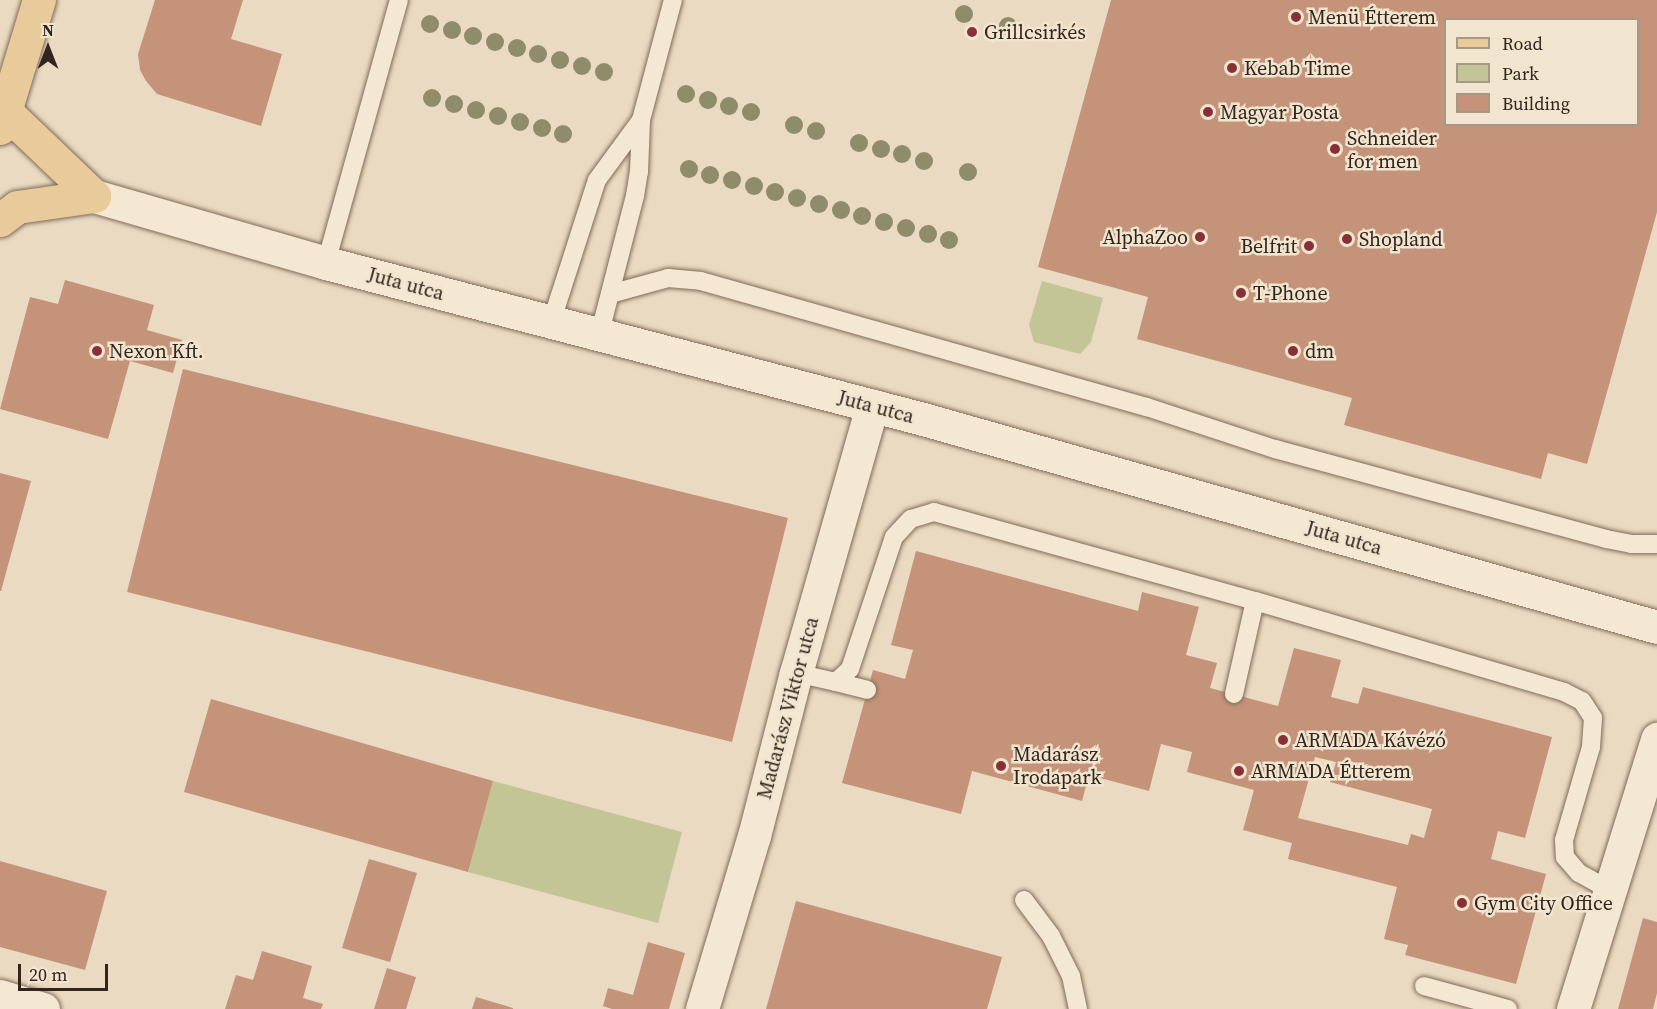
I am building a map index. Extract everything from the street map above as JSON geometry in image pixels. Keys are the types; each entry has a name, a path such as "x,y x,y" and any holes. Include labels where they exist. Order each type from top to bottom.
{"main road":[{"path":"39,0 2,114 94,196"},
{"path":"0,220 17,207 94,196"}],"street":[{"name":"Juta utca","path":"94,196 326,263 872,406 1657,627"},
{"name":"Madarász Viktor utca","path":"702,1009 754,836 796,673 872,406"},
{"path":"1573,1009 1657,739"},
{"path":"0,996 43,1009"}],"lane":[{"path":"326,263 399,0"},
{"path":"599,336 635,196 639,172 641,120 673,0"},
{"path":"551,323 597,180 641,120"},
{"path":"610,294 651,280 684,278 968,355 1147,407 1275,449 1606,539 1631,544 1657,544"},
{"path":"836,682 850,669 894,537 911,519 934,512 1256,600 1564,692 1582,701 1593,718 1591,747 1564,840 1565,857 1579,873 1610,890"},
{"path":"1234,694 1256,600"},
{"path":"796,673 867,690"},
{"path":"1024,900 1051,936 1071,976 1078,1009"},
{"path":"1424,986 1508,1009"}],"green space":[{"path":"1042,281 1103,298 1091,342 1080,354 1034,342 1029,325"},
{"path":"493,781 682,832 658,923 468,872"}],"building":[{"path":"155,0 243,0 231,39 282,54 261,126 157,94 146,81 140,70 138,54"},
{"name":"Shopland","path":"1111,0 1657,0 1657,212 1587,464 1548,453 1541,479 1344,425 1352,398 1137,339 1148,297 1038,267"},
{"name":"Nexon Kft.","path":"65,280 154,305 147,330 182,340 173,373 130,361 108,439 0,409 30,297 58,304"},
{"path":"183,369 788,518 732,742 127,592"},
{"path":"0,473 31,481 1,591 0,591"},
{"name":"Madarász Irodapark","path":"916,551 1138,611 1142,592 1199,607 1186,655 1217,663 1210,688 1278,706 1294,648 1341,660 1331,697 1358,704 1363,687 1552,737 1525,838 1498,831 1491,859 1546,874 1516,984 1405,955 1408,945 1384,939 1397,887 1288,859 1292,843 1243,830 1254,790 1187,772 1192,752 1161,744 1149,791 1089,775 1082,801 972,771 961,814 842,783 873,670 905,679 913,650 891,645","holes":["1315,757 1336,762 1330,782 1432,809 1424,838 1411,834 1408,845 1298,818"]},
{"path":"211,699 493,781 468,872 184,792"},
{"path":"369,859 417,873 390,962 342,948"},
{"path":"0,861 107,891 85,970 0,947"},
{"path":"796,901 1002,957 987,1009 766,1009"},
{"path":"1643,918 1657,922 1657,993 1653,1009 1618,1009"},
{"path":"648,942 685,953 669,1009 612,1009 603,1006 608,988 633,995"},
{"path":"262,951 312,966 303,998 323,1004 321,1009 225,1009 236,975 253,980"},
{"path":"387,968 416,977 406,1009 374,1009"},
{"path":"476,997 513,1008 513,1009 472,1009"}],"place":[{"name":"Menü Étterem","path":"1296,17"},
{"name":"Grillcsirkés","path":"972,32"},
{"name":"Kebab Time","path":"1232,68"},
{"name":"Magyar Posta","path":"1208,112"},
{"name":"Schneider for men","path":"1335,149"},
{"name":"AlphaZoo","path":"1200,237"},
{"name":"Shopland","path":"1347,239"},
{"name":"Belfrit","path":"1309,246"},
{"name":"T-Phone","path":"1241,293"},
{"name":"Nexon Kft.","path":"97,351"},
{"name":"dm","path":"1293,351"},
{"name":"ARMADA Kávézó","path":"1283,740"},
{"name":"Madarász Irodapark","path":"1001,766"},
{"name":"ARMADA Étterem","path":"1239,771"},
{"name":"Gym City Office","path":"1462,903"}]}
